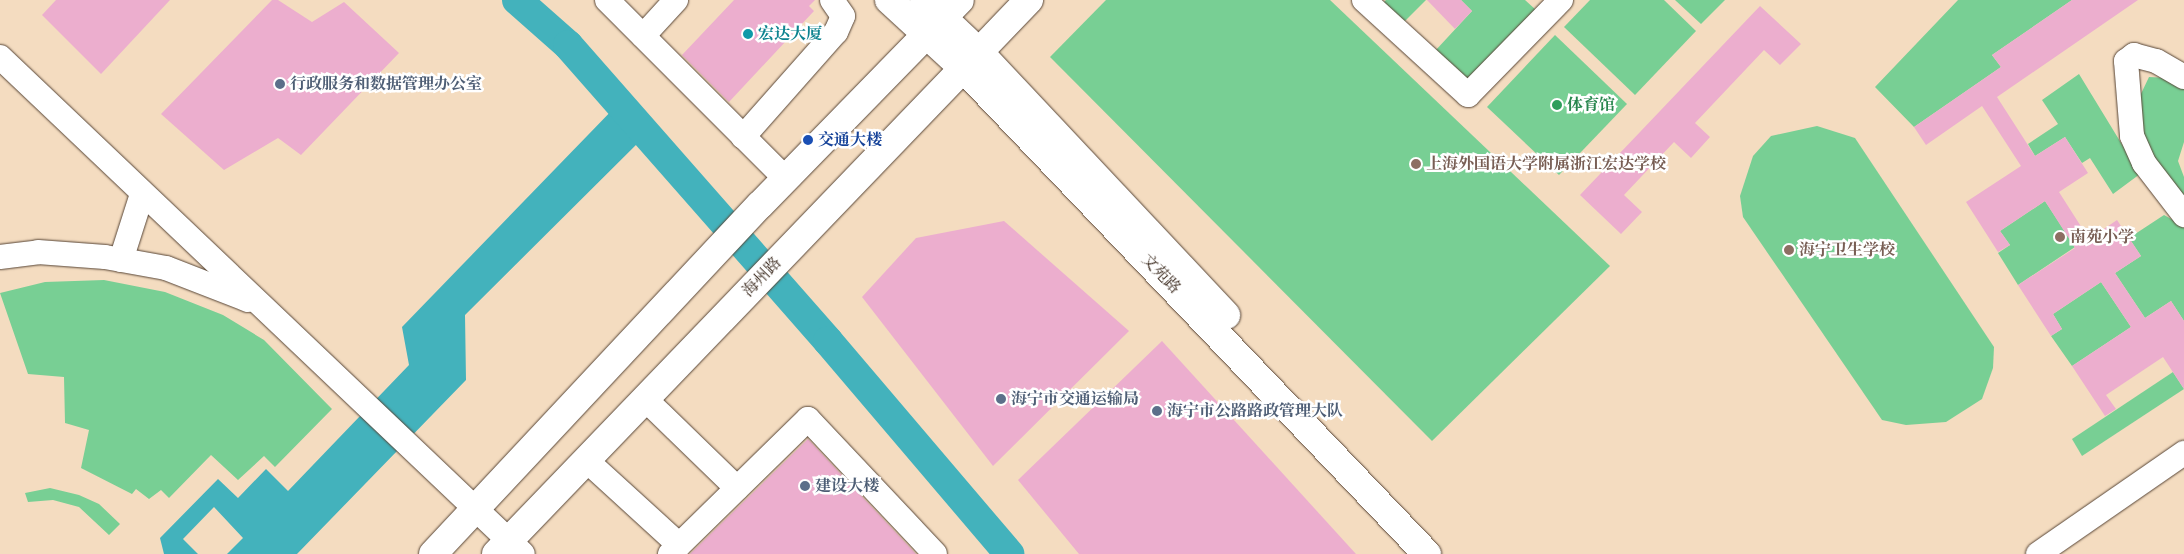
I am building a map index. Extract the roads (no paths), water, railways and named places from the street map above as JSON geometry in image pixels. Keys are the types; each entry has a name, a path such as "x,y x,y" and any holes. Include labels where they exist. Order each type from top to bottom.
{"main road":[{"name":"文苑路","path":"889,0 938,13 971,60 1427,554"},
{"name":"海州路","path":"509,550 586,460 1029,0"},
{"path":"433,554 786,179 938,13"},
{"name":"文苑路","path":"971,60 1449,554"}],"street":[{"path":"607,0 786,179"},
{"path":"644,36 676,0"},
{"path":"743,137 836,32 843,16 832,0"},
{"path":"1369,1 1468,95 1561,0"},
{"path":"2184,77 2156,61 2134,55 2126,61 2132,136 2144,162 2184,215"},
{"path":"0,57 476,510 509,550"},
{"path":"121,260 142,194"},
{"path":"0,248 121,260 166,268 258,304"},
{"path":"0,257 38,252"},
{"path":"645,399 737,488"},
{"path":"586,460 675,549 808,419 934,554"},
{"path":"2038,554 2184,453"}],"water":[{"path":"619,103 647,134 465,315 466,380 297,554 227,554 243,538 214,507 183,539 198,554 164,554 160,538 218,479 238,498 266,469 288,491 409,365 402,327"}],"waterway":[{"path":"517,0 568,45 828,341 1009,554"}],"place":[{"name":"宏达大厦","path":"748,34"},
{"name":"行政服务和数据管理办公室","path":"280,84"},
{"name":"体育馆","path":"1557,105"},
{"name":"交通大楼","path":"808,140"},
{"name":"上海外国语大学附属浙江宏达学校","path":"1416,164"},
{"name":"南苑小学","path":"2060,237"},
{"name":"海宁卫生学校","path":"1789,250"},
{"name":"海宁市交通运输局","path":"1001,399"},
{"name":"海宁市公路路政管理大队","path":"1157,411"},
{"name":"建设大楼","path":"805,486"}]}
